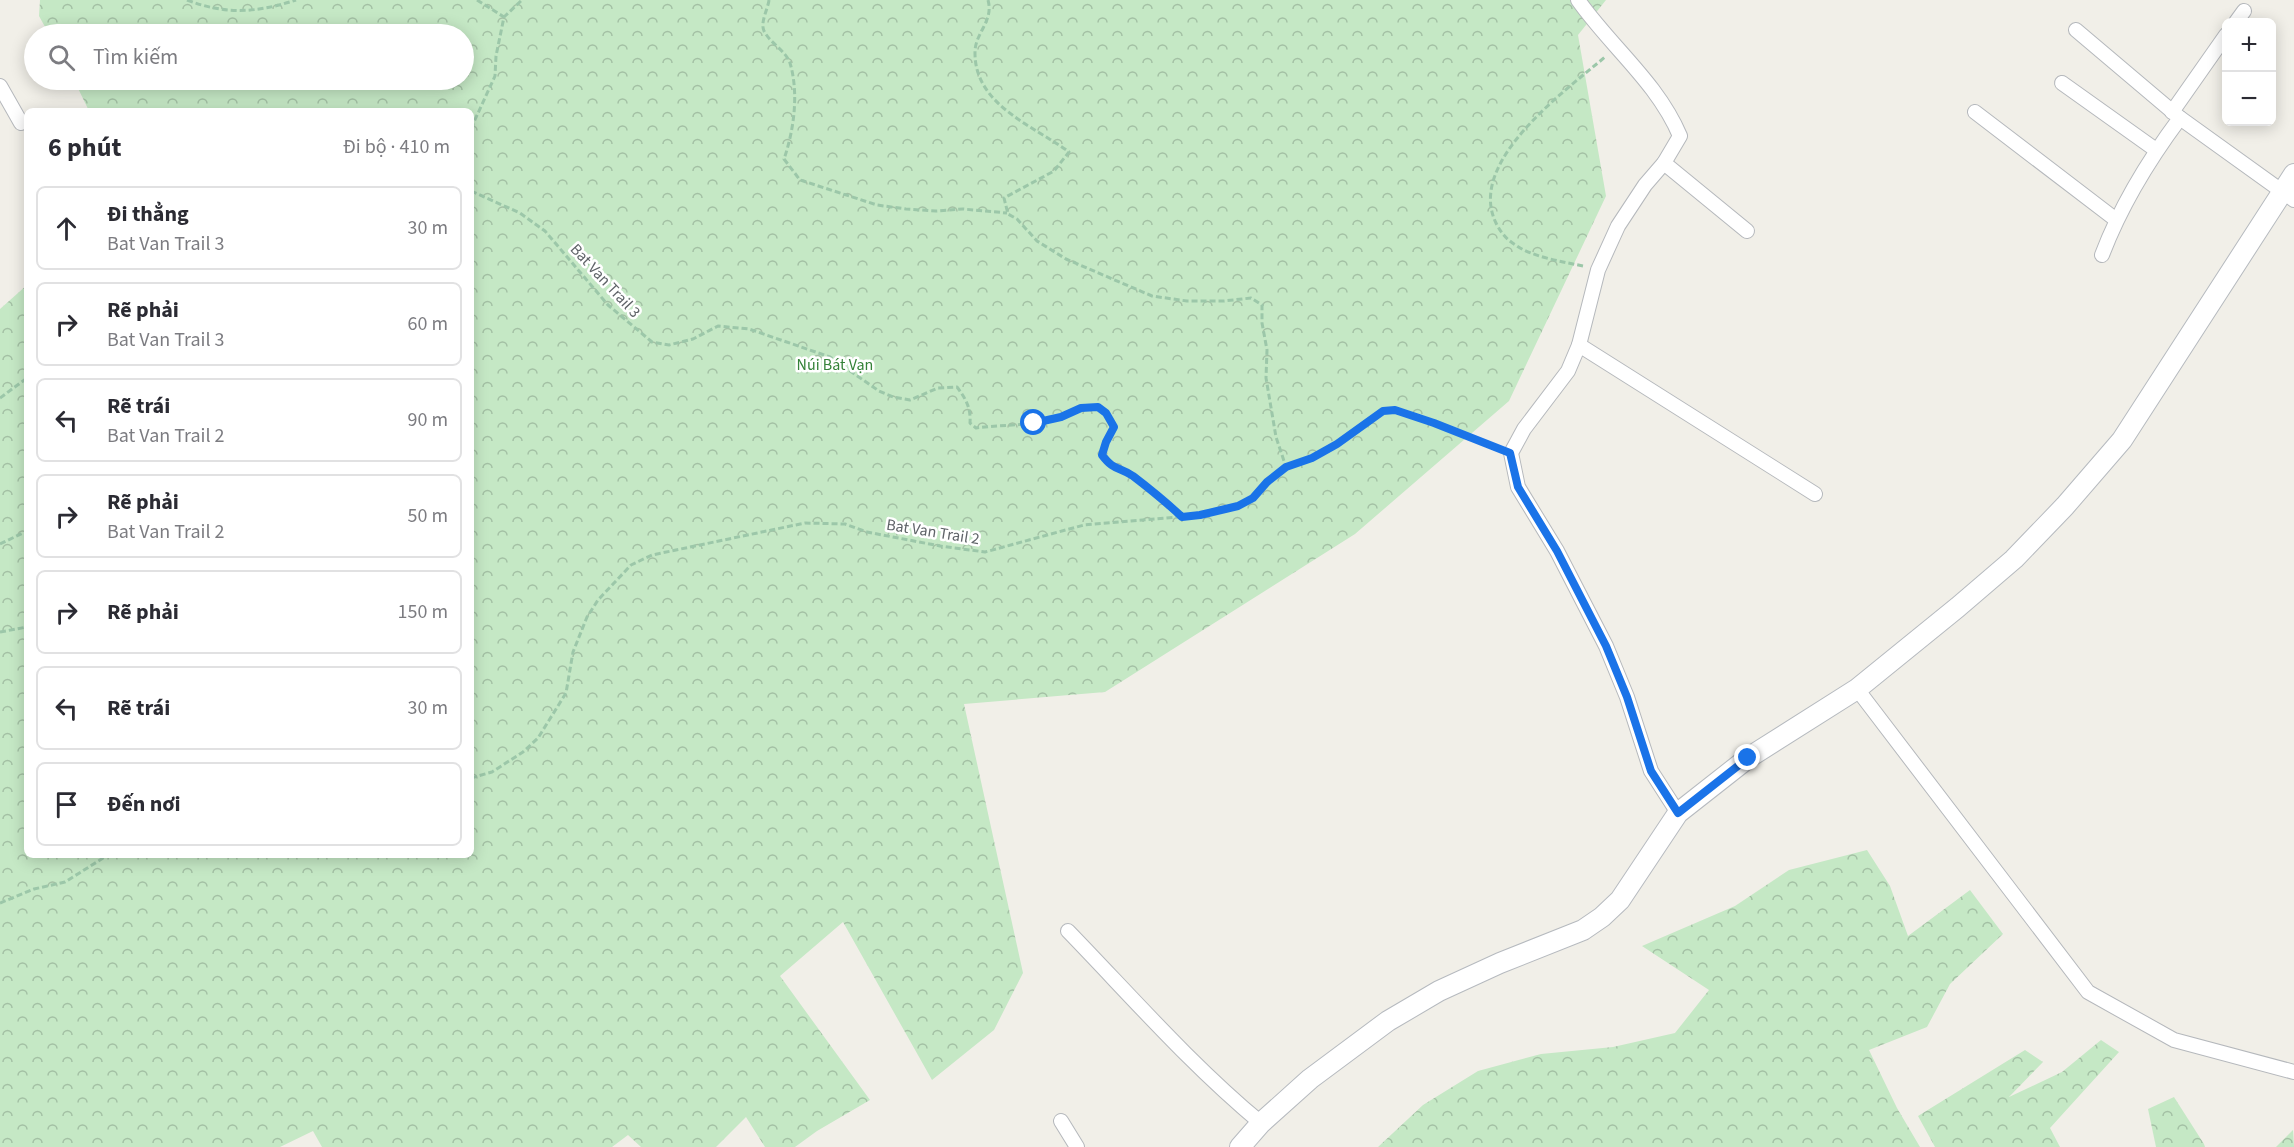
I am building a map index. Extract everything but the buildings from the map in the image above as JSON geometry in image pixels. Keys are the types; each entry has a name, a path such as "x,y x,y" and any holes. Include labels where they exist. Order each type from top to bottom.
{"main road":[{"path":"1240,1147 1262,1123 1310,1079 1388,1021 1439,992 1500,963 1583,930 1602,917 1620,900 1678,813 1748,758 1857,688 2014,559 2065,506 2115,448 2288,195 2294,174"}],"street":[{"path":"1578,0 1645,77 1670,112 1680,136 1664,164 1645,186 1618,226 1598,270 1579,345 1568,371 1524,429 1510,453 1518,487 1557,551 1606,646 1627,697 1651,771 1678,813"},
{"path":"2239,18 2244,11"},
{"path":"2076,30 2176,115 2288,195"},
{"path":"2102,255 2115,219 2222,41"},
{"path":"2062,83 2156,150"},
{"path":"0,86 21,123"},
{"path":"1975,112 2115,219"},
{"path":"1664,164 1747,231"},
{"path":"1579,345 1815,494"},
{"path":"1857,688 2088,992 2174,1040 2294,1072"},
{"path":"1068,931 1177,1044 1238,1104 1262,1123"},
{"path":"1061,1121 1077,1147"}],"path":[{"path":"187,0 214,9 244,11 268,9 296,0"},
{"path":"477,0 504,17"},
{"path":"474,122 495,76 496,56 504,17 522,0"},
{"path":"769,0 764,19 764,31 790,62 793,89 792,137 784,159 800,180 877,205 906,209 936,211 963,209 1008,214 1017,219 1037,241 1066,259 1152,296 1187,301 1251,298 1262,305 1262,323 1267,350 1266,378 1276,436 1286,467"},
{"path":"988,0 991,10 975,51 979,74 1000,106 1068,152 1054,171 1004,198 1008,214"},
{"path":"1598,270 1518,247 1501,233 1490,212 1490,191 1496,170 1527,125 1618,46"},
{"name":"Bat Van Trail 3","path":"474,192 520,213 545,231 609,305 652,342 669,345 693,339 718,326 749,329 830,357 893,398 910,400 938,388 957,387 968,404 971,414 970,423 976,428 1034,423 1061,417 1081,408 1098,407 1106,413 1114,427 1102,455 1111,466 1129,474 1148,487 1182,517"},
{"path":"0,398 24,380"},
{"name":"Bat Van Trail 2","path":"474,777 492,772 523,752 537,738 566,693 573,652 587,617 598,600 631,565 652,555 805,523 845,524 867,532 985,552 1084,525 1200,515 1238,506 1253,498 1267,482 1286,467 1312,458 1337,444 1383,411 1395,410 1510,453"},
{"path":"0,544 24,532"},
{"path":"0,632 24,628"},
{"path":"0,903 34,889 65,882 103,858"}],"green space":[{"name":"Núi Bát Vạn","path":"40,0 1606,0 1578,35 1606,196 1509,401 1355,534 1105,692 964,704 1023,973 994,1030 932,1080 843,922 780,976 870,1100 817,1131 795,1147 765,1147 746,1117 716,1147 641,1147 628,1135 612,1147 322,1147 313,1131 280,1147 0,1147 0,309 24,288 24,858 474,858 474,108 88,108 79,90 474,90 474,24 43,24 39,16"},
{"path":"1867,850 1890,886 1908,936 1970,890 2003,934 1950,984 1927,1027 1869,1050 1897,1108 1920,1147 1378,1147 1423,1105 1478,1071 1541,1054 1613,1047 1675,1033 1709,990 1642,946 1735,906 1789,870"},
{"path":"2101,1040 2119,1052 2050,1128 2060,1147 1935,1147 1918,1116 2025,1050 2043,1062 2009,1097 2062,1072"},
{"path":"2174,1097 2205,1147 2156,1147 2148,1109"},
{"path":"2293,1130 2294,1147 2276,1147"}],"route":[{"path":"1034,423 1061,417 1081,408 1098,407 1106,413 1114,427 1102,455 1111,466 1129,474 1148,487 1182,517 1238,506 1253,498 1267,482 1286,467 1312,458 1337,444 1383,411 1395,410 1510,453 1518,487 1557,551 1606,646 1627,697 1651,771 1678,813 1748,758"}]}
